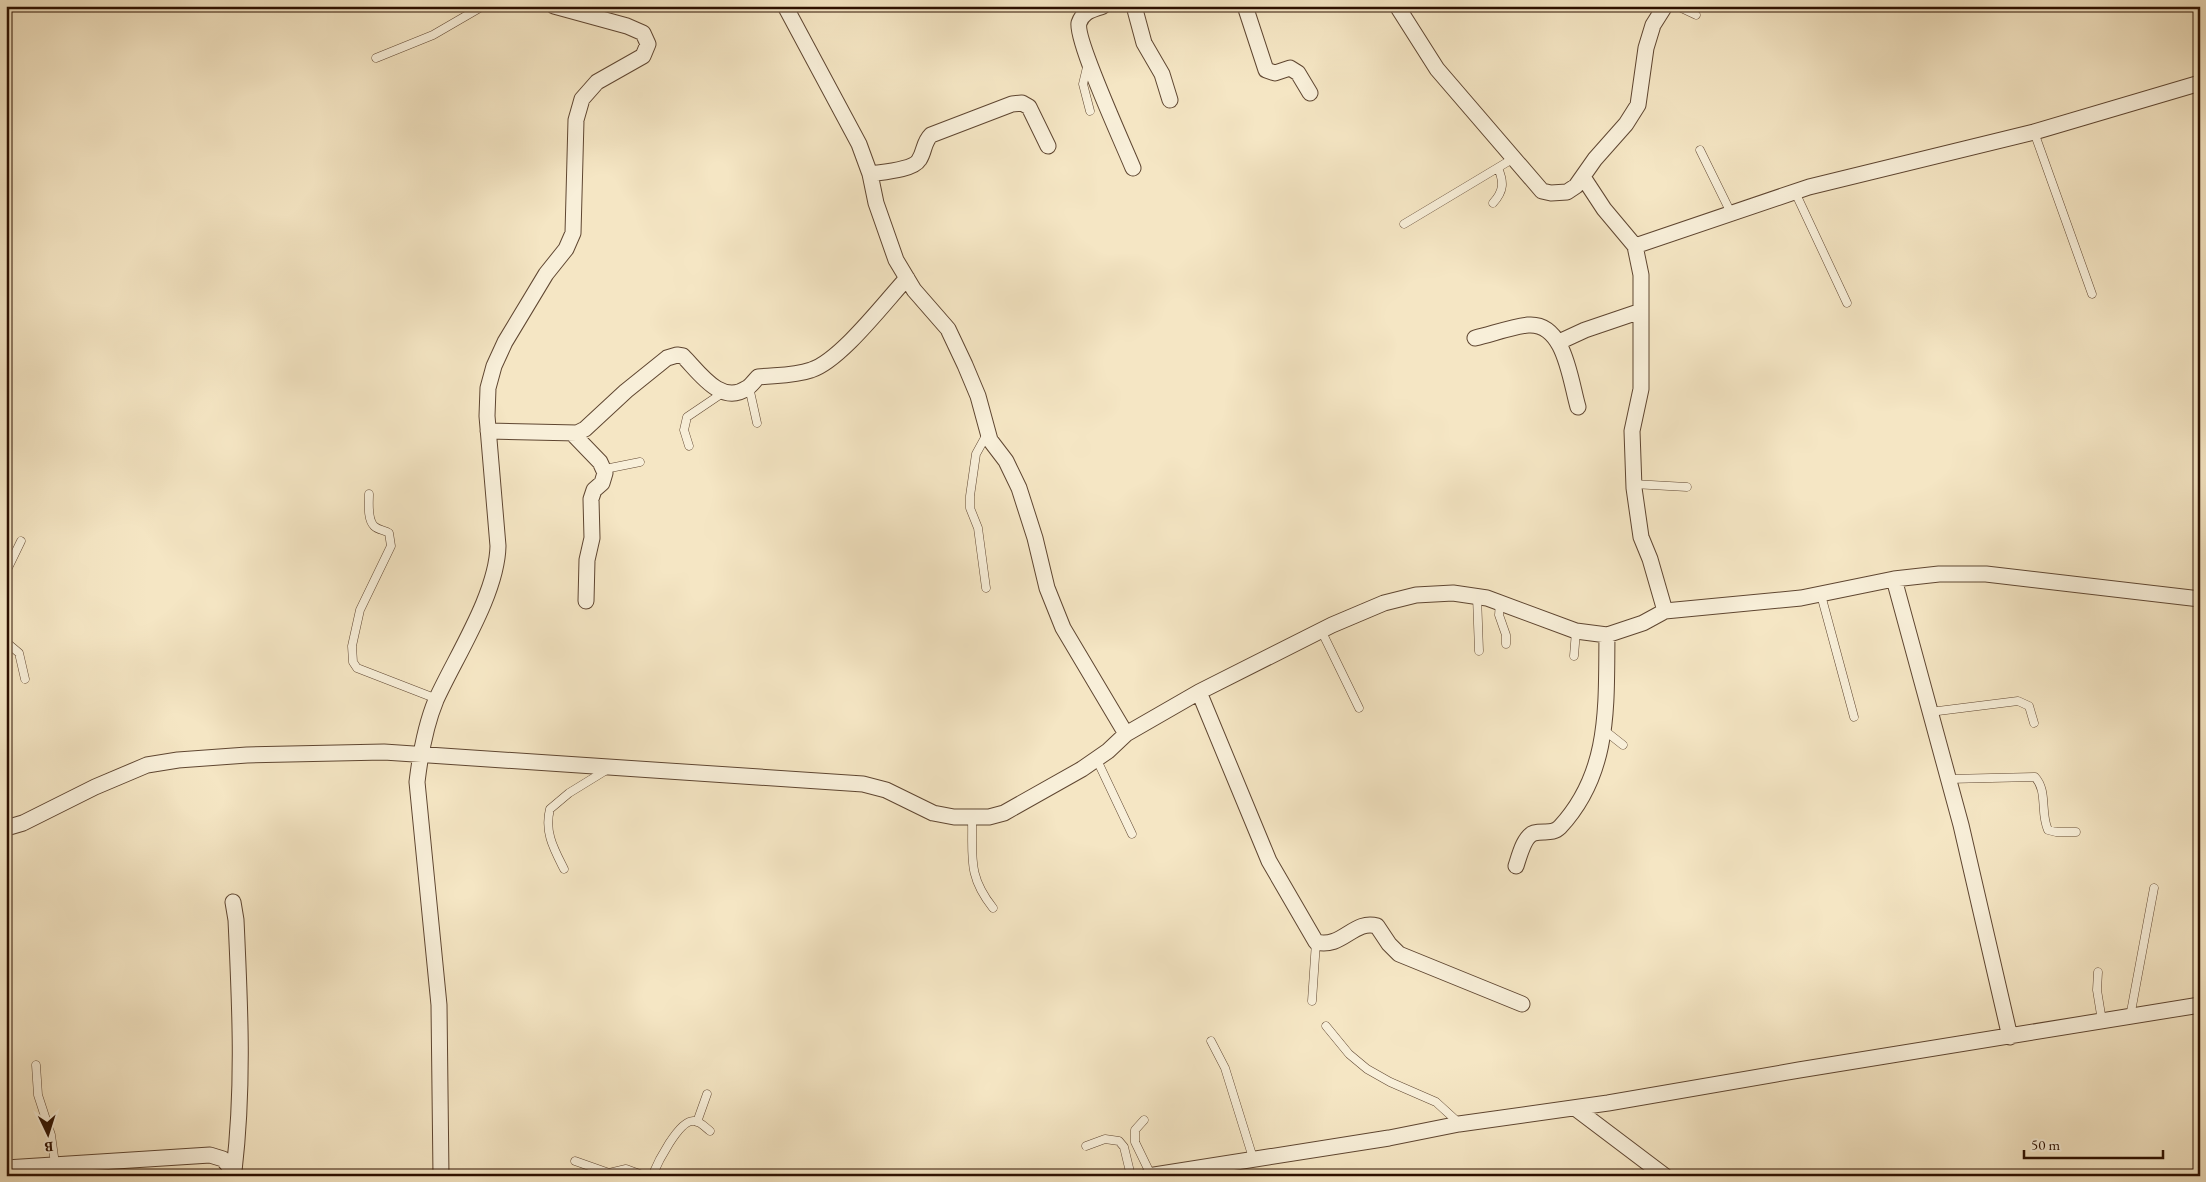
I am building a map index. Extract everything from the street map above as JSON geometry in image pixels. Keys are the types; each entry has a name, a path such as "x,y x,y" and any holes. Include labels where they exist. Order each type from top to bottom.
{"street":[{"path":"441,1176 439,1005 418,782 422,754 437,699 469,632 497,563 498,546 487,398 494,366 517,321 546,274 566,249 573,233 576,120 582,99 596,82 643,56 648,44 643,33 626,26 554,6"},
{"path":"785,6 859,144 870,174 876,203 896,260 914,290 948,329 972,380 990,440 1006,461 1019,488 1035,538 1047,588 1062,628 1126,734"},
{"path":"1103,6 1085,13 1078,29 1088,61 1133,168"},
{"path":"1134,6 1144,43 1162,74 1170,100"},
{"path":"1245,6 1266,70 1275,73 1290,68 1298,72 1310,93"},
{"path":"1397,6 1437,69 1542,191 1551,193 1566,192 1576,186 1626,124 1638,105 1646,48 1653,25 1665,6"},
{"path":"1635,246 1795,192 2034,132 2200,83"},
{"path":"870,174 912,166 919,160 925,141 931,135 1012,104 1022,104 1029,107 1048,146"},
{"path":"1583,177 1604,210 1635,246 1640,275 1641,389 1632,431 1633,484 1641,537 1650,559 1665,611"},
{"path":"488,431 572,433 585,429 626,391 672,356 683,356 717,391 735,393 749,387 758,377 796,374 820,367 838,354 907,278"},
{"path":"1559,342 1585,330 1641,311"},
{"path":"1475,338 1528,325 1545,329 1553,334 1559,342 1578,407"},
{"path":"572,433 605,469 604,478 594,490 591,499 592,538 587,560 586,601"},
{"path":"6,828 23,823 95,787 147,765 178,760 247,755 384,752 863,784 886,790 933,813 954,817 989,817 1004,813 1055,786 1096,760 1126,734 1199,692 1321,630 1384,604 1416,594 1453,593 1477,596 1500,602 1576,631 1607,635 1643,623 1665,611 1821,595 1894,580 1939,574 1986,574 2200,599"},
{"path":"1894,580 1961,825 2010,1036"},
{"path":"1516,866 1529,837 1534,833 1549,832 1559,827 1590,784 1604,730 1607,635"},
{"path":"1199,692 1269,861 1316,942 1325,944 1333,942 1358,927 1371,924 1377,926 1389,944 1399,954 1522,1004"},
{"path":"233,902 236,920 242,1050 240,1132 236,1174"},
{"path":"1150,1175 1389,1138 1459,1124 1575,1108 2200,1005"},
{"path":"1575,1108 1665,1176"},
{"path":"15,1170 55,1164 210,1155 223,1159 236,1174"}],"lane":[{"path":"376,58 433,36 483,6"},
{"path":"1677,6 1696,15"},
{"path":"1088,61 1083,84 1090,111"},
{"path":"2034,132 2092,294"},
{"path":"1700,150 1731,214"},
{"path":"1404,224 1514,158"},
{"path":"1493,203 1500,196 1503,181 1498,168"},
{"path":"1795,192 1847,303"},
{"path":"749,387 757,423"},
{"path":"689,446 684,430 687,418 724,392"},
{"path":"986,588 978,528 970,508 970,496 976,454 988,432"},
{"path":"605,469 640,462"},
{"path":"1633,484 1687,487"},
{"path":"369,494 372,524 376,528 389,533 391,546 360,610 352,646 353,662 356,668 437,699"},
{"path":"6,572 21,540"},
{"path":"1821,595 1854,717"},
{"path":"1477,596 1479,651"},
{"path":"1500,602 1499,615 1506,635 1506,644"},
{"path":"1321,630 1359,708"},
{"path":"1574,656 1576,631"},
{"path":"6,642 19,653 25,679"},
{"path":"1930,712 2018,701 2030,706 2034,723"},
{"path":"1604,730 1623,745"},
{"path":"1096,760 1132,834"},
{"path":"564,869 552,845 548,830 550,809 569,793 612,767"},
{"path":"1948,779 2035,777 2042,787 2045,823 2048,830 2076,832"},
{"path":"972,818 974,876 982,894 993,908"},
{"path":"2130,1017 2154,888"},
{"path":"1312,1001 1316,942"},
{"path":"2098,972 2097,990 2102,1021"},
{"path":"1326,1026 1349,1054 1367,1069 1390,1082 1436,1102 1459,1124"},
{"path":"1211,1041 1225,1068 1253,1158"},
{"path":"36,1065 38,1095 51,1135 55,1164"},
{"path":"697,1122 707,1094"},
{"path":"1144,1120 1135,1130 1135,1142 1150,1175"},
{"path":"652,1176 678,1129 690,1121 697,1122 710,1131"},
{"path":"1086,1146 1105,1139 1119,1142 1124,1147 1131,1176"},
{"path":"575,1161 609,1173 626,1169 645,1176"}]}
